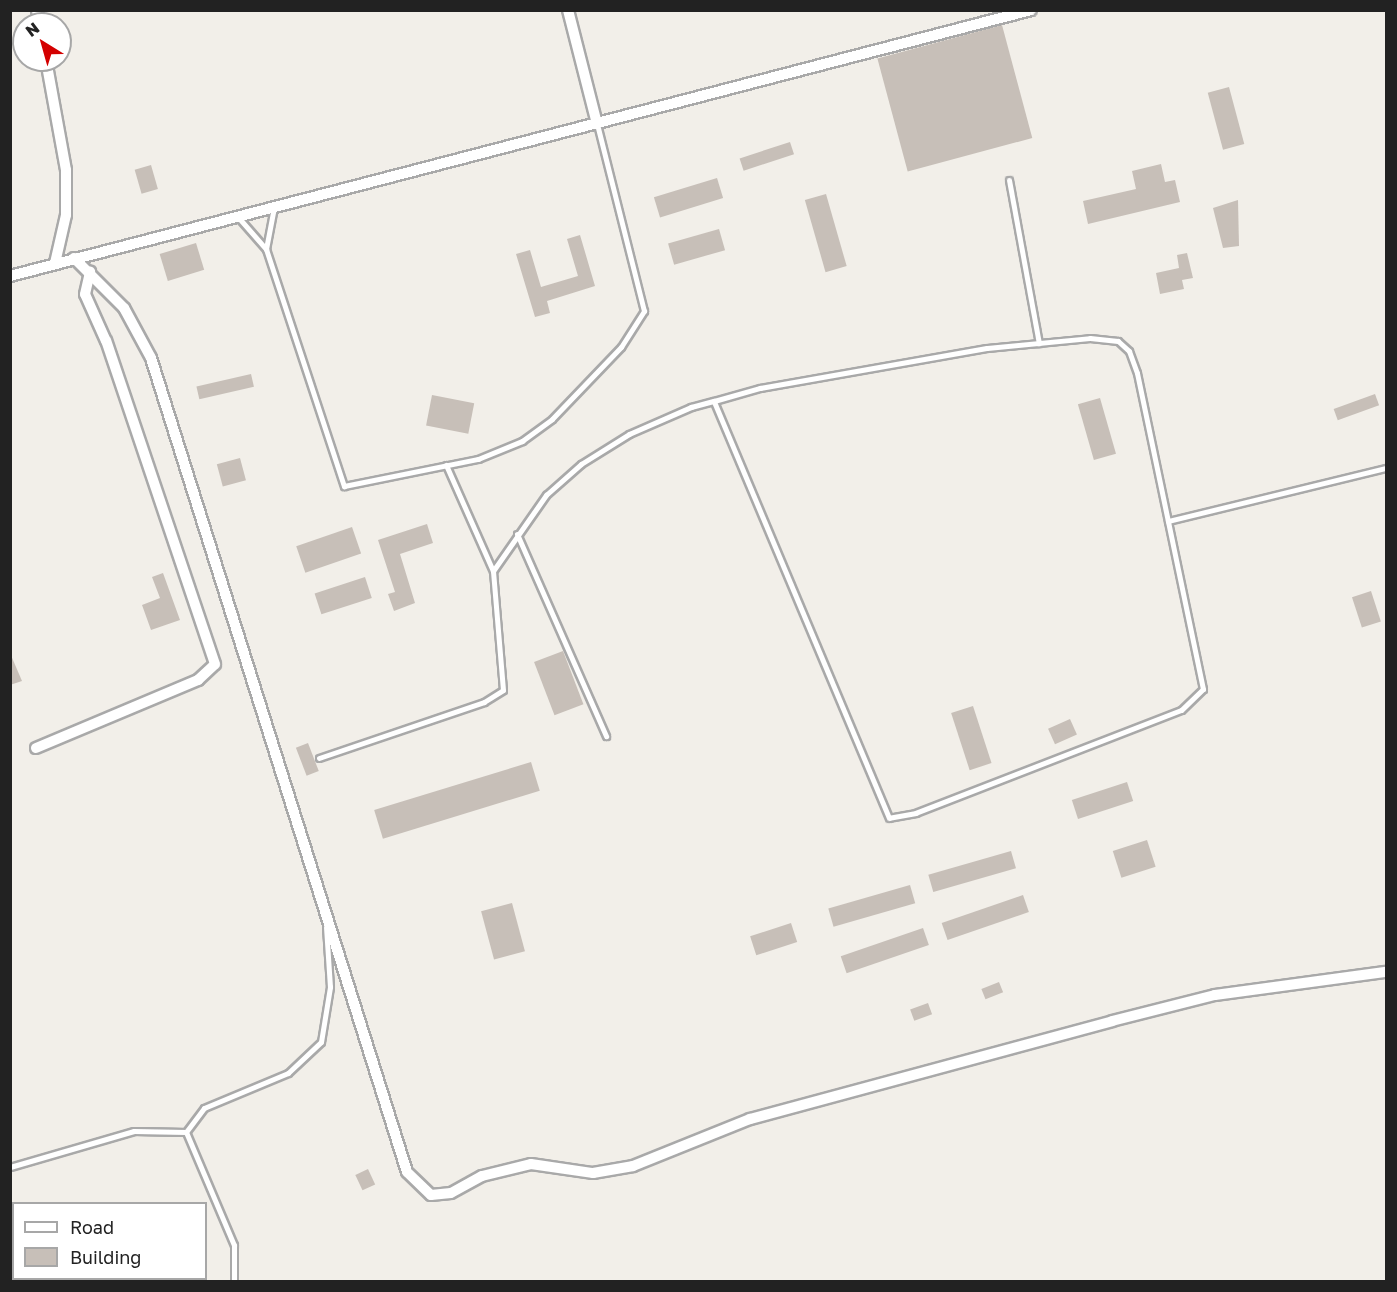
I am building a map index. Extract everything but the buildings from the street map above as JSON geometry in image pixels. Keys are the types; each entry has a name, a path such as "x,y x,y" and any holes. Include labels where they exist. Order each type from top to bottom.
{"street":[{"path":"568,10 596,120"},
{"path":"10,276 596,120 1031,10"},
{"path":"48,72 66,170 66,215 55,263"},
{"path":"74,258 90,272 134,321 159,378 326,924 407,1172 420,1188 438,1196 482,1176 531,1164 593,1173 653,1161 750,1119 1215,995 1386,972"},
{"path":"36,748 198,680 215,664 106,341 85,294 90,272"}],"lane":[{"path":"237,216 266,249 341,484 351,488 502,451 552,419 640,319 644,303 596,120"},
{"path":"1009,180 1039,343"},
{"path":"266,249 274,206"},
{"path":"493,571 546,495 581,464 660,419 714,401 864,368 1039,343 1090,338 1118,341 1130,351 1168,521 1202,678 1196,700 916,813 889,818 714,401"},
{"path":"319,758 500,695 504,675 493,571 446,465"},
{"path":"1168,521 1386,468"},
{"path":"517,534 606,736"},
{"path":"186,1132 204,1108 288,1073 321,1042 330,987 326,924"},
{"path":"10,1167 134,1131 186,1132"},
{"path":"186,1132 234,1245 234,1281"},
{"path":"10,1277 12,1281"}]}
